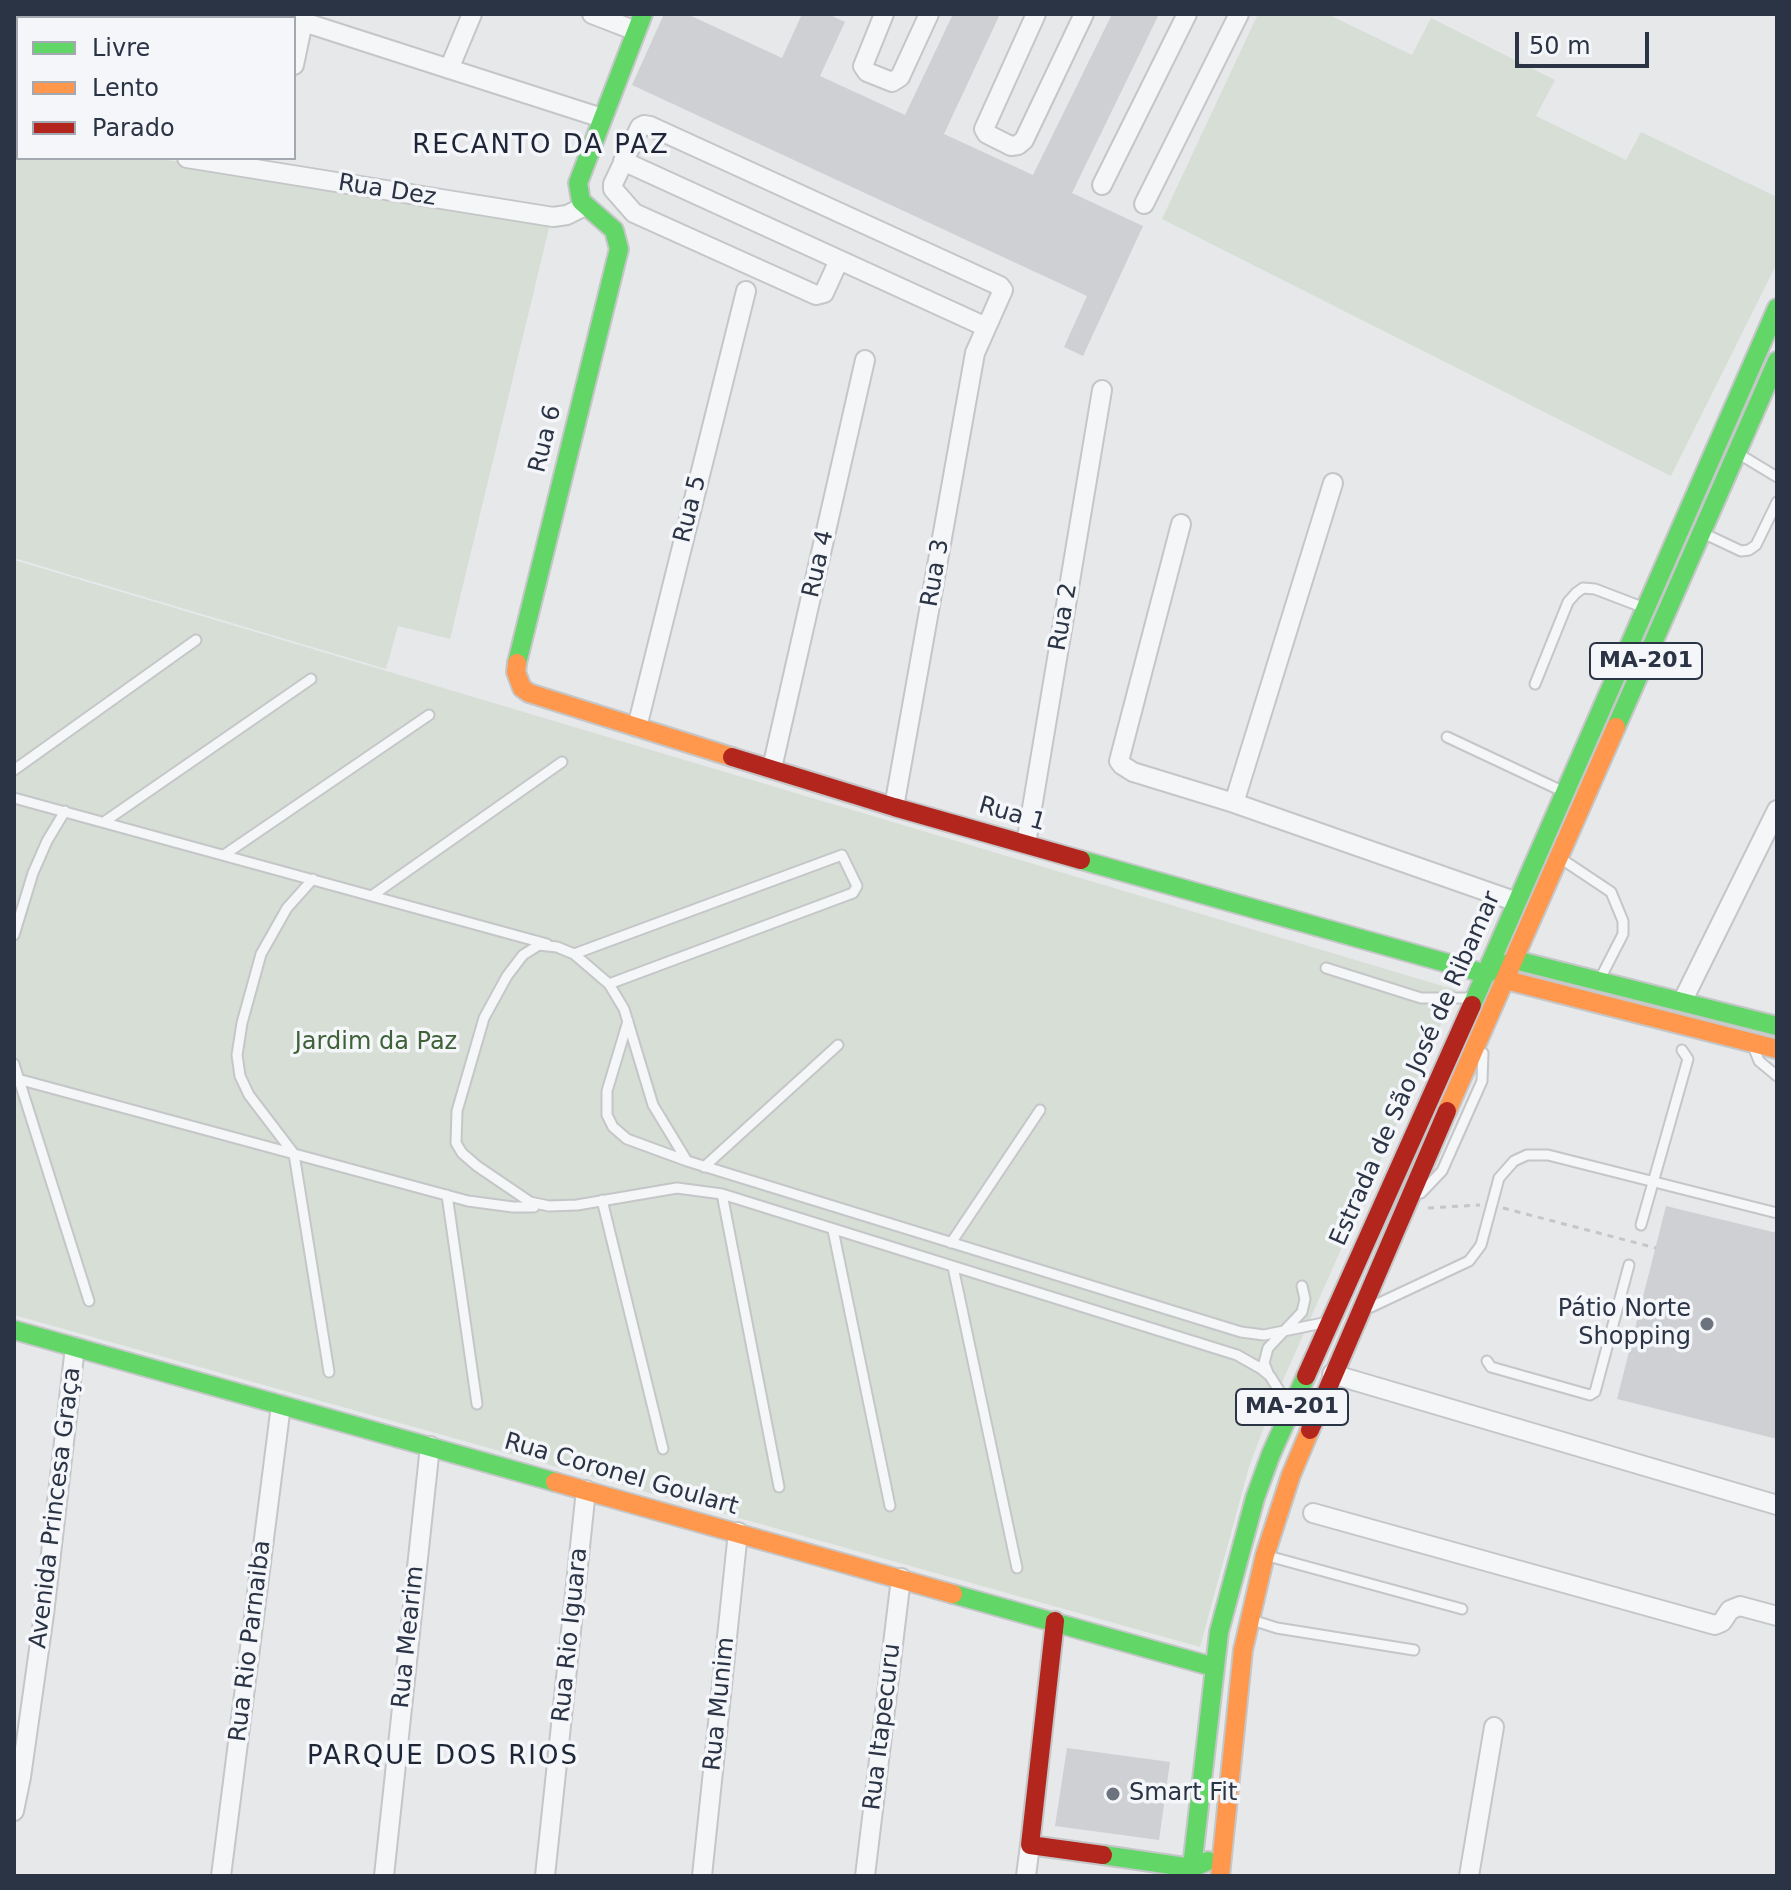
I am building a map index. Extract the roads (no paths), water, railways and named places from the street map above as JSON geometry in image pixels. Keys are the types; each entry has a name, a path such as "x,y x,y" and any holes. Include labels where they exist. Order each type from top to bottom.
{"main road":[{"path":"585,206 579,195 578,183 640,23"},
{"name":"Rua 6","path":"529,693 518,682 517,657 619,249 614,230 585,206"},
{"name":"Estrada de São José de Ribamar","path":"1192,1872 1219,1632 1241,1543 1266,1468 1777,308"},
{"name":"Estrada de São José de Ribamar","path":"1220,1876 1243,1650 1265,1555 1291,1475 1359,1312 1777,361"},
{"name":"Rua 1","path":"529,693 894,807 1486,974"},
{"path":"1486,974 1515,960 1777,1026"},
{"path":"1506,980 1777,1049"},
{"path":"1752,1043 1757,1021"},
{"name":"Rua Coronel Goulart","path":"14,1330 1214,1667"},
{"path":"1055,1621 1030,1845 1192,1872 1222,1856"}],"street":[{"path":"449,69 472,14"},
{"path":"592,14 640,23"},
{"path":"884,14 863,66 867,72 892,82 900,77 929,14"},
{"path":"1036,14 984,129 987,134 1011,146 1024,140 1084,14"},
{"path":"1102,185 1187,14"},
{"path":"1144,204 1239,14"},
{"path":"296,20 602,118"},
{"name":"Rua 3","path":"623,161 640,127 650,126 1000,286 1002,295 975,353 894,807"},
{"name":"Rua Dez","path":"212,160 273,165 553,217 567,215 585,206"},
{"path":"839,260 824,293 816,295 628,209 613,189 615,179 623,161 839,260 983,333"},
{"name":"Rua 5","path":"637,727 746,291"},
{"name":"Rua 4","path":"772,768 865,360"},
{"name":"Rua 2","path":"1026,844 1102,390"},
{"path":"1234,803 1333,483"},
{"path":"1181,524 1119,761 1127,770 1234,803 1517,902"},
{"path":"1682,1002 1777,810"},
{"name":"Avenida Princesa Graça","path":"14,1811 44,1614 75,1347"},
{"path":"1332,1374 1777,1505"},
{"name":"Rua Rio Parnaiba","path":"221,1876 281,1405"},
{"name":"Rua Mearim","path":"384,1876 430,1446"},
{"name":"Rua Rio Iguara","path":"545,1876 586,1490"},
{"path":"1313,1513 1715,1625 1722,1622 1730,1610 1740,1606 1777,1616"},
{"name":"Rua Munim","path":"702,1876 738,1532"},
{"name":"Rua Itapecuru","path":"865,1876 901,1578"},
{"path":"1469,1876 1494,1727"},
{"path":"1026,1876 1030,1845"}],"lane":[{"path":"1737,453 1777,477"},
{"path":"1702,533 1741,551 1749,550 1756,545 1777,502"},
{"path":"1535,684 1568,602 1583,588 1595,589 1646,609"},
{"path":"14,770 196,640"},
{"path":"104,822 311,679"},
{"path":"224,855 429,715"},
{"path":"1447,737 1565,792"},
{"path":"373,895 562,762"},
{"path":"14,798 373,895 574,954 609,984 628,1020 653,1105 687,1161"},
{"path":"14,935 33,873 65,811"},
{"path":"574,954 842,855 857,886 853,893 609,984"},
{"path":"1560,858 1611,892 1623,921 1623,934 1599,981"},
{"path":"313,879 287,908 261,954 242,1023 237,1055 240,1076 249,1095 294,1154 329,1372"},
{"path":"549,1206 517,1196 477,1166 456,1143 455,1126 484,1018 496,994 507,976 533,947 557,947"},
{"path":"1326,968 1421,998 1475,998"},
{"path":"628,1020 607,1091 607,1115 619,1134 627,1139 704,1167 1241,1332 1264,1335 1330,1321"},
{"path":"1752,1043 1759,1061 1777,1076"},
{"path":"704,1167 838,1045"},
{"path":"1641,1225 1688,1059 1682,1050"},
{"path":"14,1064 16,1079 89,1301"},
{"path":"16,1079 492,1205 549,1206 677,1188 722,1194 1237,1355 1270,1376"},
{"path":"951,1243 1040,1110"},
{"path":"1359,1312 1469,1261 1481,1245 1499,1178 1504,1169 1527,1155 1548,1155 1777,1213"},
{"path":"722,1194 779,1487"},
{"path":"447,1195 477,1404"},
{"path":"602,1200 663,1449"},
{"path":"833,1230 890,1506"},
{"path":"1487,1361 1491,1367 1590,1395 1595,1392 1629,1265"},
{"path":"953,1267 1017,1568"},
{"path":"1291,1410 1266,1370 1265,1356 1274,1340 1302,1312 1305,1299 1302,1286"},
{"path":"1265,1555 1462,1609"},
{"path":"1249,1619 1277,1628 1414,1650"}],"place":[{"name":"Pátio Norte Shopping","path":"1707,1324"},
{"name":"Smart Fit","path":"1113,1794"}],"district":[{"name":"RECANTO DA PAZ","path":"541,146"},
{"name":"PARQUE DOS RIOS","path":"443,1757"}],"park label":[{"name":"Jardim da Paz","path":"376,1043"}]}
